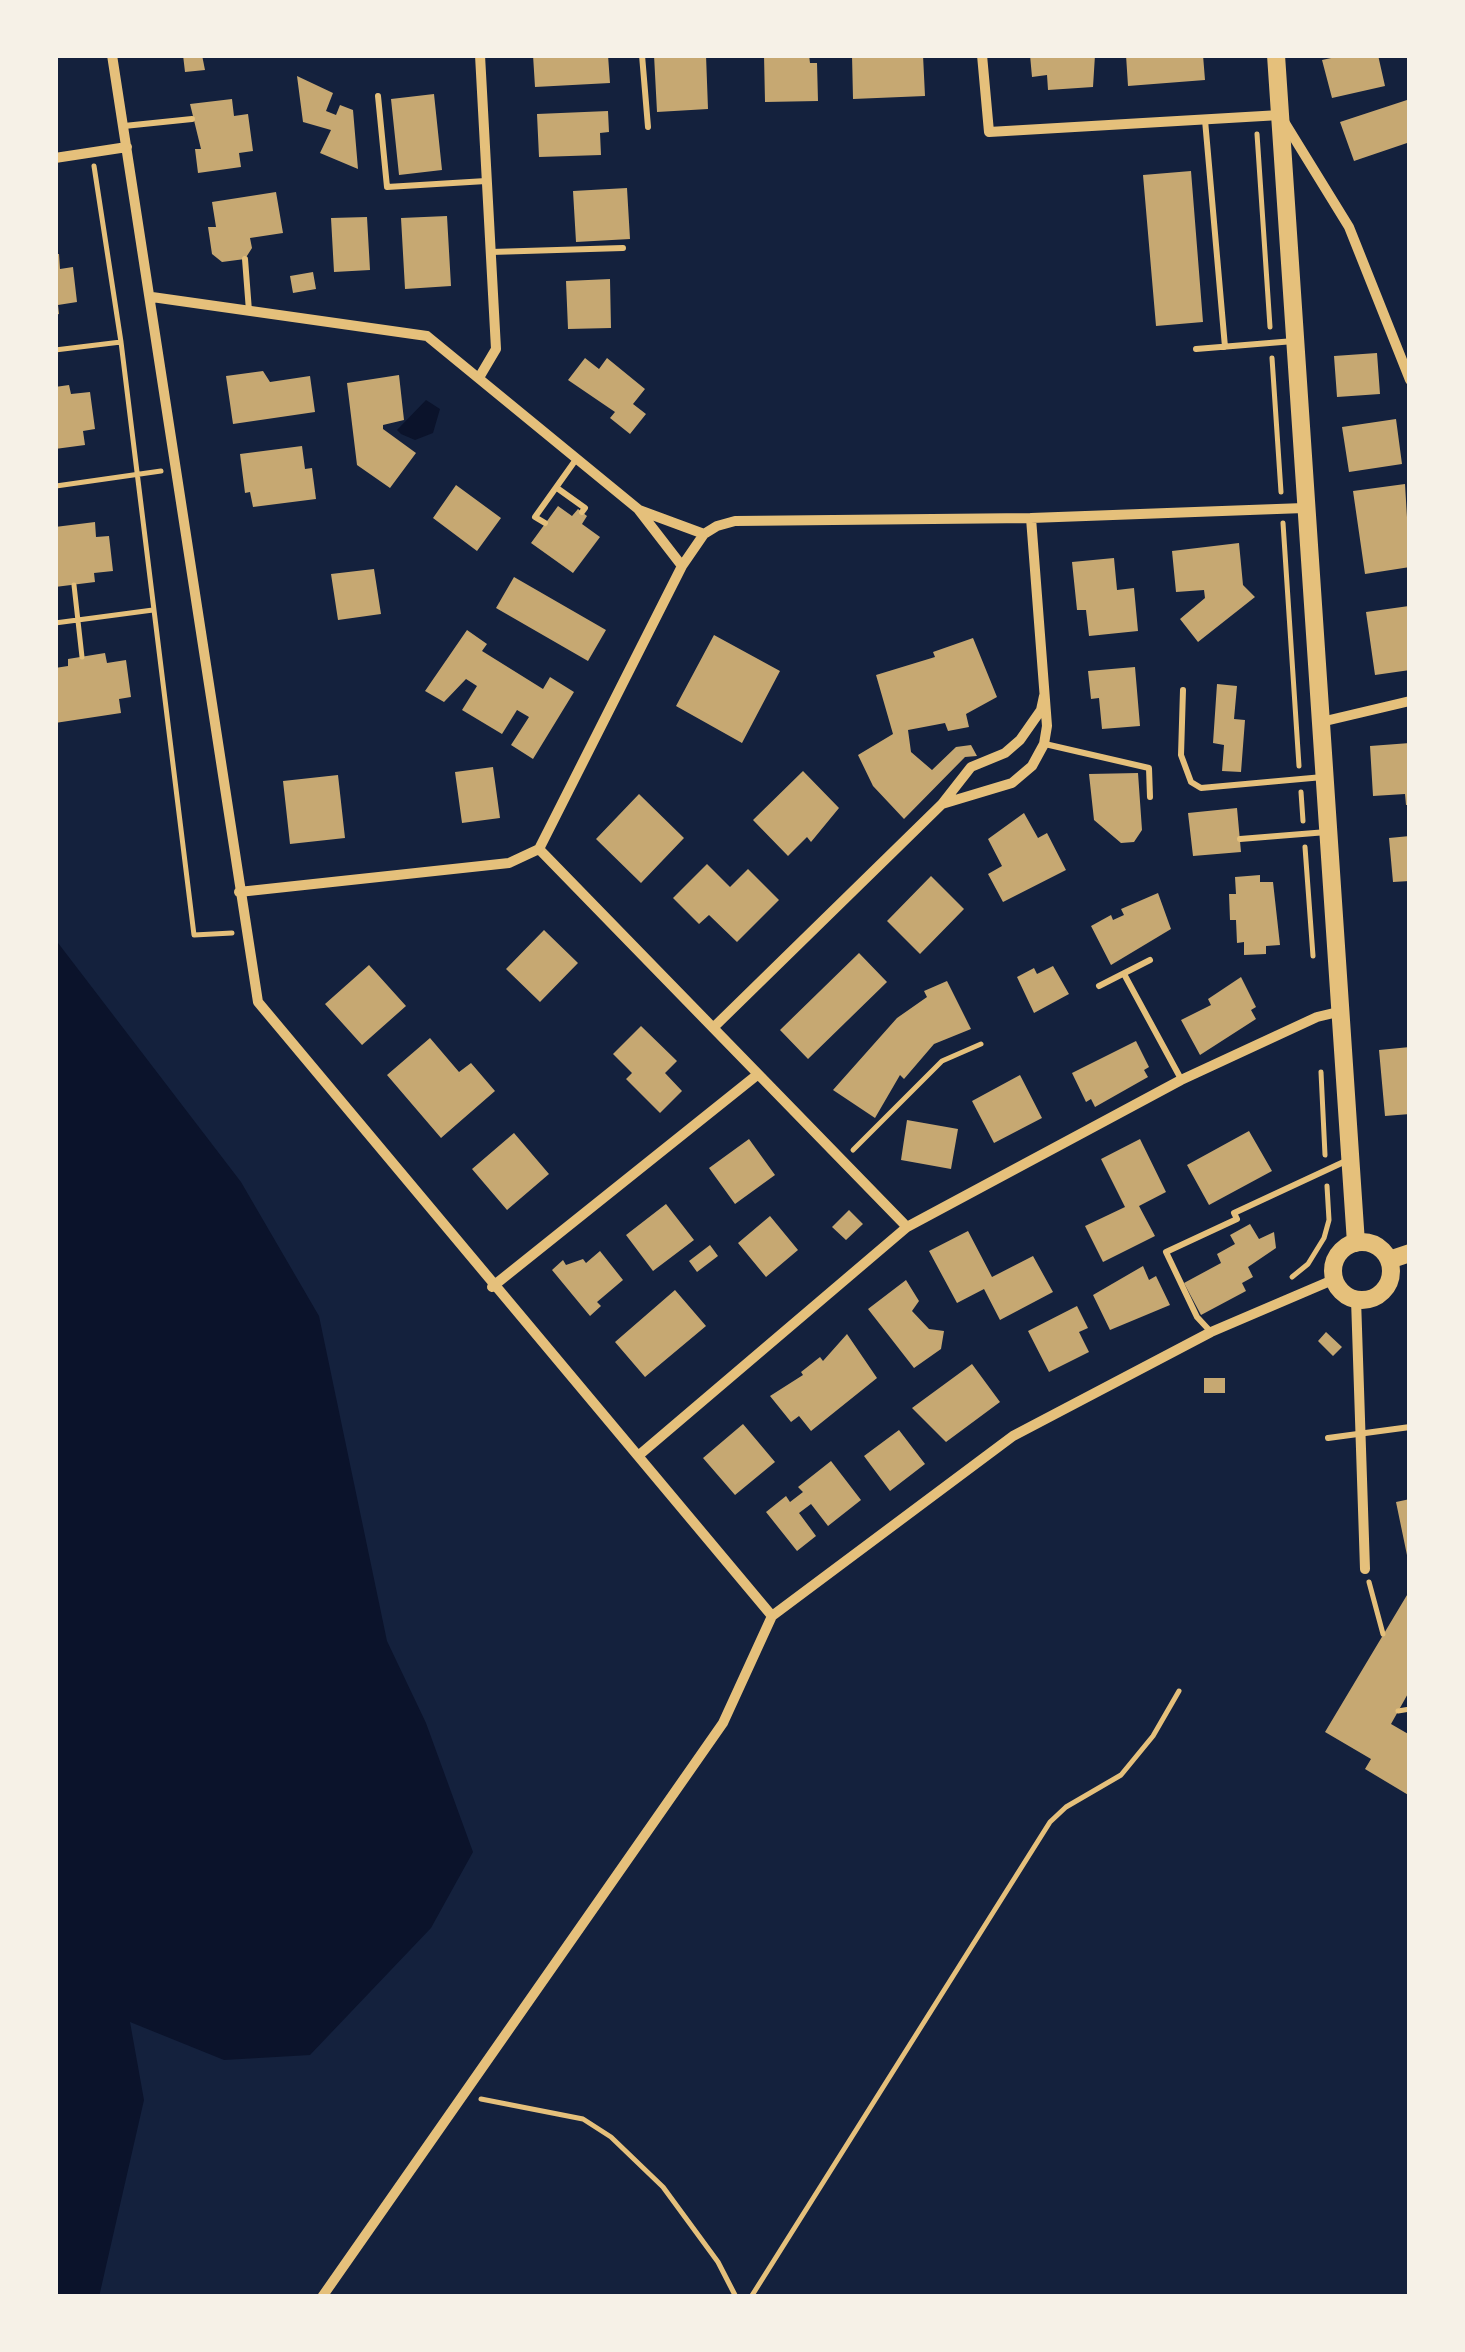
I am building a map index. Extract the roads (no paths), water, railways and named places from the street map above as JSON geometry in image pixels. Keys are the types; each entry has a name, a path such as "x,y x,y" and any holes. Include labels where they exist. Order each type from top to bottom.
{"main road":[{"path":"1276,55 1356,1242"},
{"path":"1356,1242 1376,1245 1389,1260 1391,1275 1384,1289 1371,1298 1356,1299 1345,1294 1335,1279 1338,1256 1356,1242"},
{"path":"1389,1260 1410,1253"}],"street":[{"path":"112,55 179,468 258,1002 492,1287 772,1616"},
{"path":"480,55 496,349 480,376"},
{"path":"982,55 989,132 1280,116 1350,227 1410,380"},
{"path":"55,158 128,148"},
{"path":"152,298 412,331 442,345 638,509 682,566"},
{"path":"239,892 509,863 539,849 682,566 704,534 735,521 1031,518 1304,508"},
{"path":"638,509 704,534"},
{"path":"942,804 1012,783 1032,766 1044,744 1031,518"},
{"path":"714,1026 942,804 970,767 1005,752 1020,740 1042,710 1044,696"},
{"path":"1321,722 1410,701"},
{"path":"539,849 714,1026 841,1164 907,1227"},
{"path":"638,1456 907,1227 1182,1080 1338,1012"},
{"path":"492,1287 757,1074"},
{"path":"322,2297 723,1723 772,1616 1012,1436 1211,1332 1335,1279"},
{"path":"1356,1299 1366,1569"}],"lane":[{"path":"348,55 358,55"},
{"path":"642,55 648,128"},
{"path":"378,96 388,187 487,181"},
{"path":"124,126 192,119"},
{"path":"1206,120 1225,347"},
{"path":"491,252 623,248"},
{"path":"244,259 249,312"},
{"path":"1196,349 1296,341"},
{"path":"545,524 535,517 577,457"},
{"path":"556,488 585,508 582,512"},
{"path":"1183,690 1181,755 1191,782 1201,788 1325,776"},
{"path":"1044,744 1148,768 1150,798"},
{"path":"1240,839 1328,832"},
{"path":"1099,986 1150,960"},
{"path":"1124,974 1182,1080"},
{"path":"1211,1332 1197,1317 1166,1252 1237,1219 1234,1213 1350,1160"},
{"path":"1328,1438 1410,1427"}],"water":[{"path":"426,400 440,409 433,433 415,440 401,434 397,430"},
{"path":"55,939 241,1182 319,1316 387,1641 426,1723 473,1852 431,1928 310,2055 224,2060 130,2022 144,2100 99,2297 55,2297"}]}
